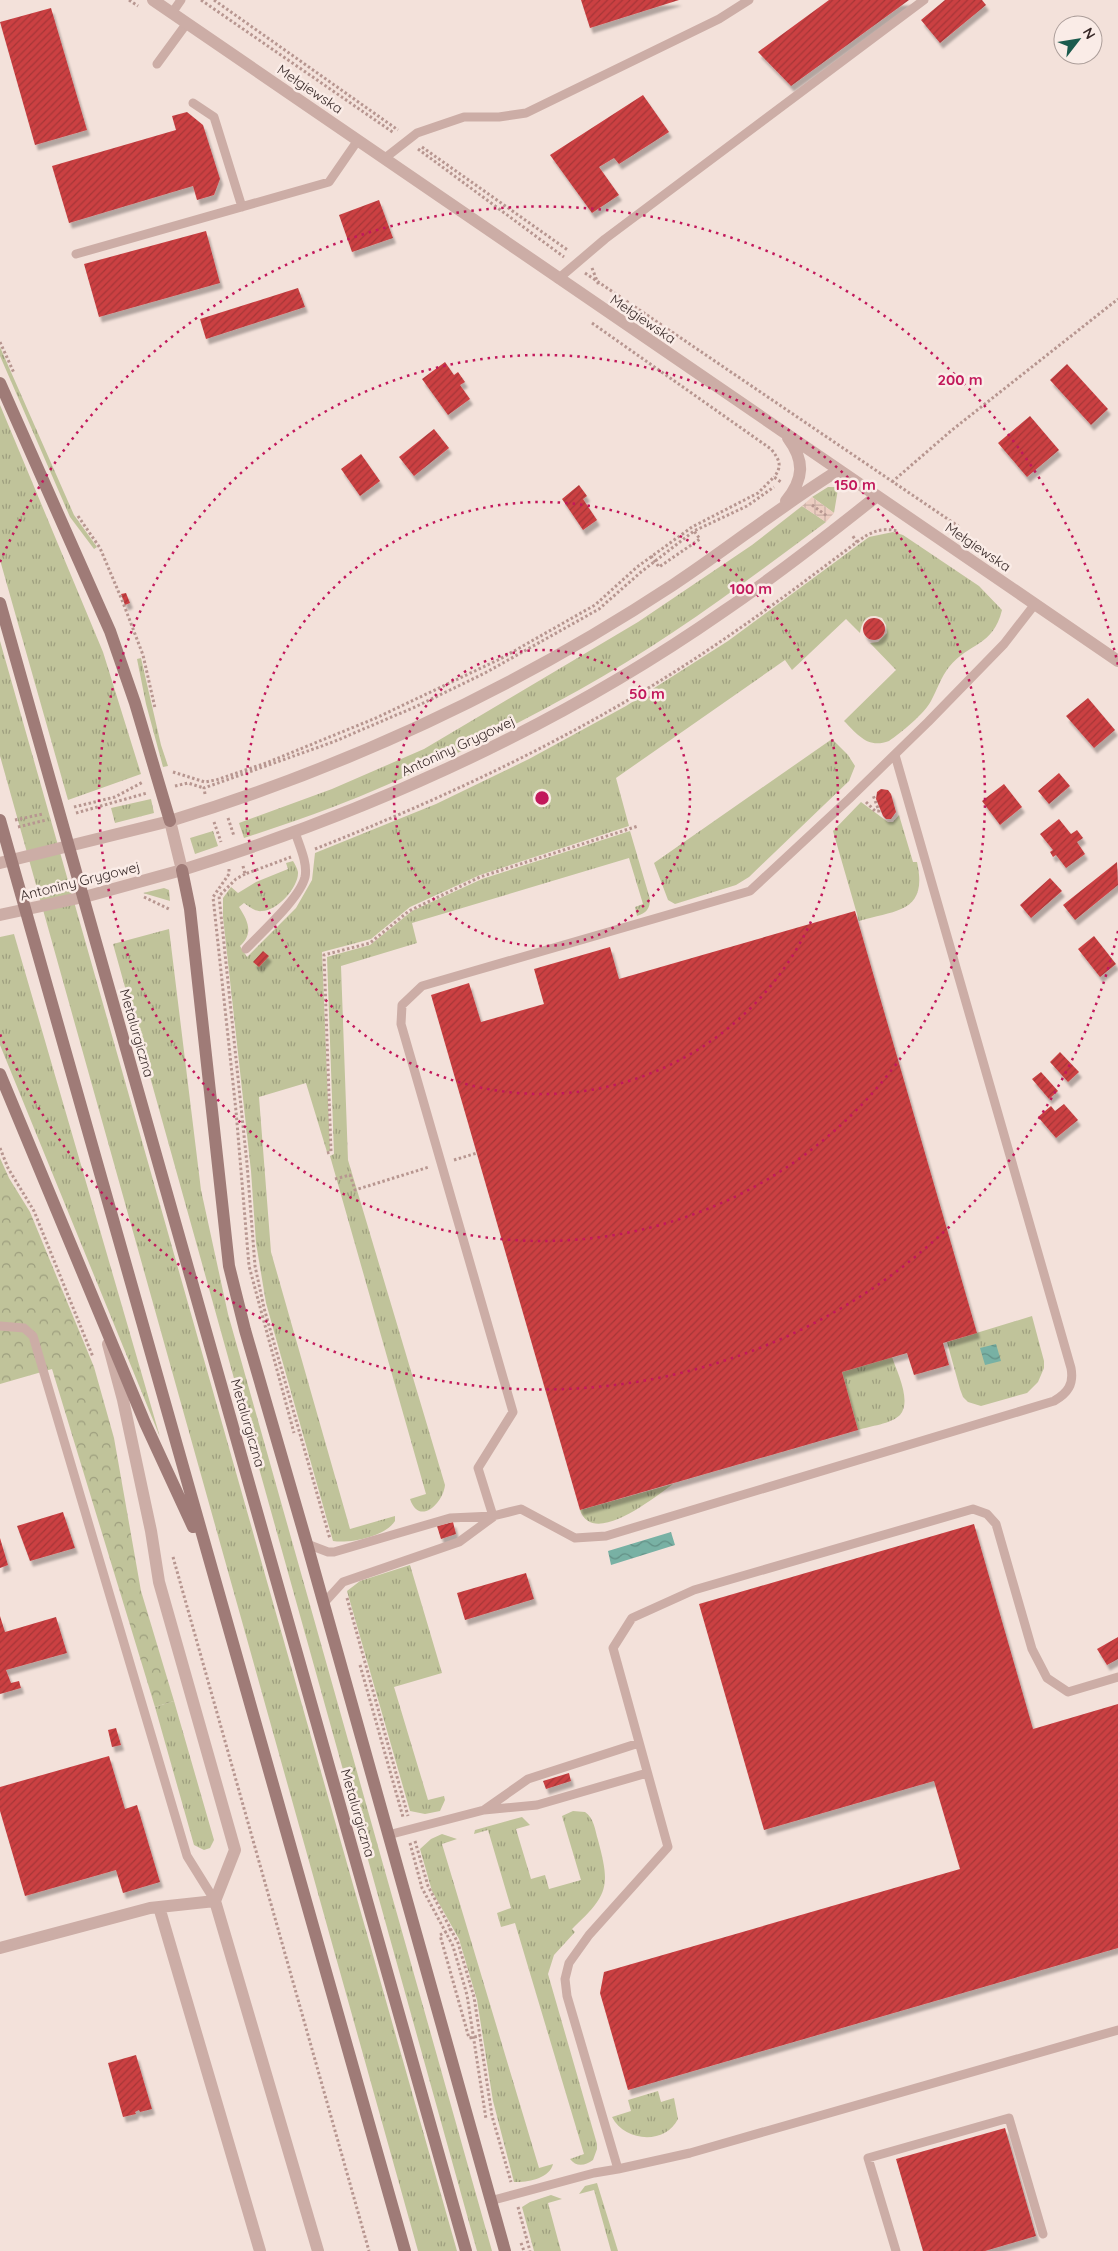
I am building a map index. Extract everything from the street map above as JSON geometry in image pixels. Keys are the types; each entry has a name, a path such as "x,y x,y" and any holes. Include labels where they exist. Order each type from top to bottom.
{"main road":[{"path":"0,383 110,631 135,703 170,821"},
{"name":"Metalurgiczna","path":"0,604 466,2251"},
{"path":"0,820 405,2251"},
{"path":"182,870 190,908 229,1266 245,1330 307,1544 505,2251"},
{"path":"0,1074 146,1423 210,1565"}],"street":[{"name":"Mełgiewska","path":"153,0 1118,661"},
{"path":"778,511 794,492 800,479 799,457 780,429"},
{"path":"0,863 117,835 210,809 412,730 493,690 562,652 657,595 839,470"},
{"name":"Antoniny Grygowej","path":"0,915 130,885 226,856 296,832 438,773 520,733 591,694 723,612 798,558 877,496"},
{"path":"170,821 182,870"},
{"path":"97,1304 123,1400 151,1531 159,1582 235,1850 215,1901 318,2251"},
{"path":"0,1948 159,1907 215,1901"},
{"path":"159,1907 260,2251"}],"lane":[{"path":"172,13 181,0"},
{"path":"386,158 417,133 464,117 499,117 526,113 719,19 749,0"},
{"path":"558,279 612,233 924,0"},
{"path":"158,64 187,23"},
{"path":"193,103 214,117 242,207"},
{"path":"76,254 329,182 358,140"},
{"path":"493,1516 478,1468 513,1412 402,1024 402,1005 422,986 750,891 895,755 1004,644 1035,604"},
{"path":"307,1544 328,1552 334,1552 450,1518 493,1516 521,1509 575,1538 606,1536 1054,1402 1065,1395 1070,1388 1073,1378 1072,1368 895,755"},
{"path":"246,949 300,891 306,876 296,832"},
{"path":"0,1326 24,1328 32,1336 187,1856 215,1901"},
{"path":"618,2169 567,1996 565,1979 569,1963 589,1935 668,1847 613,1648 632,1618 694,1590 974,1509 987,1514 996,1524 1032,1649 1047,1678 1068,1692 1118,1677"},
{"path":"323,1604 343,1582 459,1542 493,1516"},
{"path":"1006,1558 1015,1555"},
{"path":"484,1810 528,1779 639,1744"},
{"path":"388,1835 484,1810 537,1805 647,1773"},
{"path":"490,2201 594,2173 690,2153 1118,2030"},
{"path":"896,2251 868,2158 1009,2118 1043,2234"}],"path":[{"path":"587,274 958,526 965,556"},
{"path":"877,496 952,430 1118,299"},
{"path":"780,429 788,410"},
{"path":"295,1438 249,1266 236,1111 213,897 229,874 226,856 204,788 333,742 415,707 484,673 599,609 655,561 694,531 763,497 783,477"},
{"path":"651,556 659,566 700,539 692,527"},
{"path":"857,542 868,534 882,529 902,531"},
{"path":"109,798 144,782"},
{"path":"862,798 875,811 879,811 872,792 877,788"},
{"path":"110,804 146,794"},
{"path":"327,1153 331,1152 324,955 370,943 409,911 480,877 638,826"},
{"path":"245,874 225,889 219,896 219,901 247,1164 255,1266 264,1308 334,1552"},
{"path":"140,895 171,910"},
{"path":"0,1148 8,1168 34,1211 94,1359"},
{"path":"449,1161 477,1153"},
{"path":"335,1179 350,1175 355,1190 430,1167"},
{"path":"170,1548 369,2251"},
{"path":"343,1582 409,1830 422,1888 453,1946 467,1995 488,2126"},
{"path":"359,1662 409,1830 428,1886 458,1943 474,1997 492,2116 530,2251"},
{"path":"451,1929 440,1934 470,2038 480,2036"},
{"path":"521,2242 524,2251"}],"green space":[{"path":"0,347 74,515 97,547 94,549 70,517 0,356"},
{"path":"0,405 103,652 141,774 68,800 0,560"},
{"path":"828,487 838,489 834,513 812,497"},
{"path":"802,506 826,522 706,610 643,652 579,690 458,753 333,807 244,838 239,823 332,789 424,749 638,622 752,545"},
{"path":"893,532 903,535 979,586 1002,610 998,622 987,638 964,653 949,667 924,711 889,741 882,743 869,742 859,736 844,721 896,670 870,643 878,642 887,633 886,625 882,618 873,616 866,618 860,633 846,619 792,670 785,660 616,778 629,826 480,875 410,907 371,939 322,952 330,1151 327,1152 306,1083 259,1097 271,1252 350,1529 395,1516 395,1521 390,1526 376,1535 358,1540 333,1541 266,1303 256,1243 251,1171 223,917 223,898 231,887 238,893 256,882 288,869 286,863 293,861 297,868 295,884 280,903 268,910 259,911 244,903 239,907 248,927 247,936 240,946 247,957 296,908 312,880 315,853 436,804 529,759 626,706 728,641 869,537"},
{"path":"0,641 457,2251 418,2251 0,756"},
{"path":"141,658 161,745 168,766 163,767 146,704 137,659"},
{"path":"832,739 848,755 855,766 849,781 749,877 736,885 675,904 668,900 654,863"},
{"path":"151,799 154,813 115,823 111,808"},
{"path":"861,802 888,822 893,822 899,815 913,862 917,862 919,878 918,891 914,900 907,906 897,911 859,921 833,831"},
{"path":"213,831 218,846 195,854 190,838"},
{"path":"630,831 650,899 648,908 640,915 637,916 635,907 643,904 629,858 412,923 417,943 341,966 348,1160 445,1485 440,1499 435,1505 425,1511 419,1511 414,1507 410,1499 426,1494 330,1156 334,1154 327,957 370,945 412,911 482,879"},
{"path":"164,888 169,890 170,901 143,893"},
{"path":"169,929 201,1190 228,1314 492,2251 477,2251 113,944"},
{"path":"14,934 160,1437 0,1045 0,937"},
{"path":"0,1158 9,1178 30,1212 94,1367 114,1438 141,1591 174,1701 155,1707 52,1369 0,1384"},
{"path":"1032,1316 1044,1361 1044,1368 1038,1382 1027,1393 981,1406 968,1402 963,1397 960,1389 947,1342"},
{"path":"892,1357 904,1394 905,1402 903,1409 900,1415 891,1421 858,1430 842,1372"},
{"path":"673,1484 640,1508 611,1522 598,1524 587,1520 580,1510"},
{"path":"410,1565 442,1673 394,1687 428,1800 444,1796 445,1800 440,1811 425,1814 410,1811 347,1591 360,1581"},
{"path":"174,1701 214,1840 210,1848 204,1850 194,1845 155,1707"},
{"path":"573,1811 585,1812 592,1821 602,1855 605,1879 600,1897 595,1905 572,1929 575,1932 554,1955 548,1974 597,2144 593,2160 581,2165 572,2162 570,2159 584,2154 515,1923 501,1927 497,1913 511,1908 488,1830 474,1834 475,1830 522,1817 530,1825 516,1829 531,1879 545,1875 549,1889 581,1880 562,1816"},
{"path":"442,1834 457,1839 442,1844 539,2168 553,2164 547,2173 537,2179 514,2182 493,2101 477,2000 459,1939 432,1891 420,1849 431,1839"},
{"path":"658,2091 661,2102 674,2098 678,2119 664,2133 645,2137 635,2135 626,2132 612,2117 631,2111 628,2100"},
{"path":"597,2183 618,2251 611,2251 594,2190 579,2194 585,2186"},
{"path":"551,2195 562,2199 548,2203 561,2251 534,2251 522,2207 530,2202"}],"shaded area":[{"path":"812,497 834,513 826,522 802,506"}],"water":[{"path":"996,1344 1001,1361 985,1365 980,1348"},
{"path":"671,1532 675,1545 611,1565 608,1551"}],"building":[{"path":"581,0 679,0 590,28"},
{"path":"829,0 909,0 791,86 758,52"},
{"path":"945,0 982,0 986,5 940,43 921,20"},
{"path":"51,8 87,130 35,145 0,22"},
{"path":"643,95 669,132 619,164 614,158 599,167 619,195 592,213 550,155"},
{"path":"187,112 203,125 220,179 214,195 197,200 193,186 69,223 52,166 176,130 172,116"},
{"path":"379,200 393,238 352,252 339,215"},
{"path":"206,231 220,283 99,317 84,264"},
{"path":"298,288 305,307 206,339 200,319"},
{"path":"445,362 454,375 458,372 465,382 460,385 470,399 448,415 422,379"},
{"path":"1067,364 1108,409 1091,425 1050,380"},
{"path":"1030,416 1059,450 1027,477 998,443"},
{"path":"434,429 449,448 414,476 399,457"},
{"path":"361,454 380,481 360,496 341,469"},
{"path":"579,485 587,496 583,499 597,520 583,530 562,499"},
{"path":"126,593 130,603 125,605 121,594"},
{"path":"874,618 882,621 885,629 882,637 874,640 866,637 863,629 866,621"},
{"path":"1088,698 1115,730 1094,748 1066,716"},
{"path":"1059,773 1070,786 1049,804 1038,791"},
{"path":"1004,784 1022,807 1000,825 982,801"},
{"path":"881,789 888,790 891,794 896,812 891,819 886,819 883,816 876,799 877,792"},
{"path":"1059,819 1071,834 1077,830 1083,838 1077,842 1085,854 1066,868 1056,855 1053,857 1050,852 1053,850 1040,834"},
{"path":"1117,862 1118,885 1075,920 1063,905"},
{"path":"1050,878 1062,891 1031,918 1020,905"},
{"path":"855,911 977,1333 943,1343 949,1365 914,1375 907,1353 842,1372 858,1430 580,1510 431,995 469,983 481,1022 544,1004 534,969 610,947 619,979"},
{"path":"1094,936 1116,964 1100,977 1078,949"},
{"path":"263,951 269,956 259,967 253,962"},
{"path":"1060,1052 1079,1072 1068,1082 1050,1062"},
{"path":"1041,1072 1058,1091 1049,1099 1032,1079"},
{"path":"1064,1104 1078,1120 1056,1138 1038,1117 1051,1106 1055,1111"},
{"path":"63,1512 75,1548 30,1561 17,1526"},
{"path":"453,1522 456,1534 441,1539 437,1526"},
{"path":"974,1524 1033,1729 1118,1704 1118,1948 628,2090 600,1993 604,1972 960,1869 934,1781 764,1830 699,1604"},
{"path":"0,1538 8,1565 0,1568"},
{"path":"526,1573 534,1599 465,1620 457,1593"},
{"path":"0,1616 5,1632 56,1617 67,1653 6,1670 11,1683 19,1681 21,1688 0,1694"},
{"path":"1118,1637 1118,1659 1107,1665 1097,1649"},
{"path":"116,1728 121,1745 112,1747 108,1730"},
{"path":"109,1756 125,1809 137,1805 160,1882 123,1893 116,1870 25,1896 0,1811 0,1787"},
{"path":"569,1773 571,1781 546,1789 543,1781"},
{"path":"136,2055 152,2109 140,2112 139,2110 135,2112 136,2114 123,2117 108,2063"},
{"path":"1005,2128 1036,2236 985,2251 923,2251 896,2159"}]}
